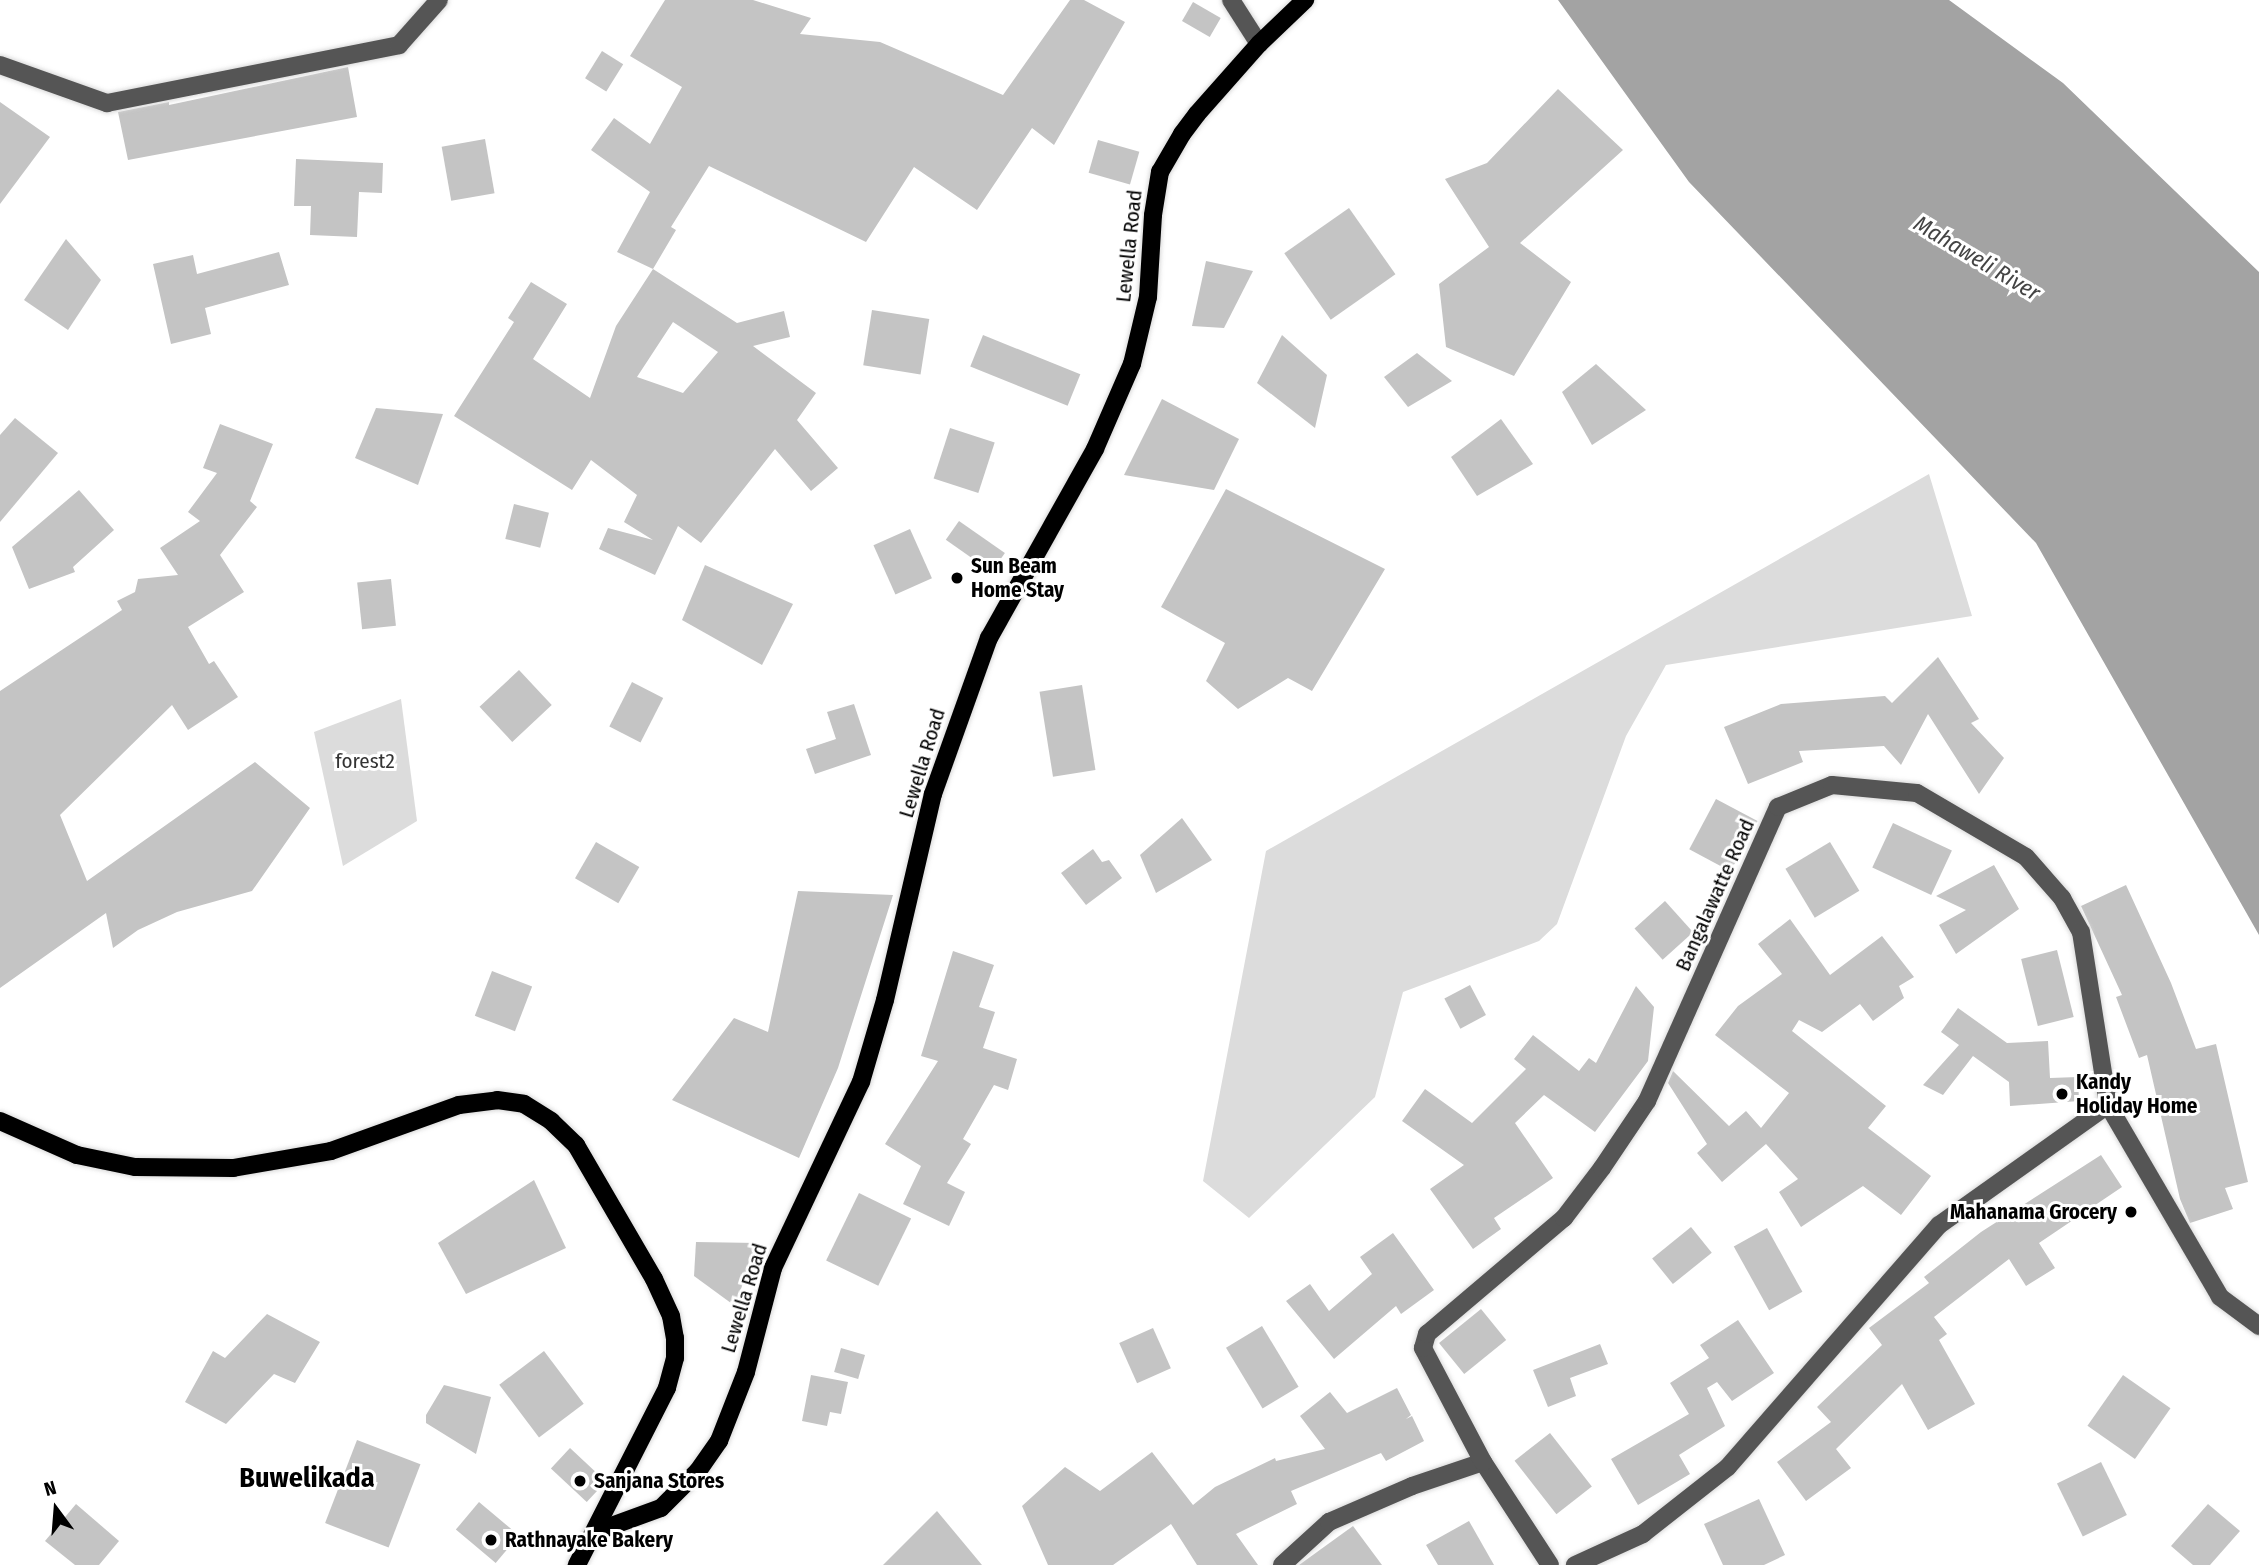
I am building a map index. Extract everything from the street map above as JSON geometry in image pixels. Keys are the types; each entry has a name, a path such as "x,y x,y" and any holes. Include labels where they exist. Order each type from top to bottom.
{"main road":[{"name":"Lewella Road","path":"595,1532 661,1508 698,1471 719,1441 746,1372 773,1268 861,1082 885,1000 933,794 989,638 1095,449 1132,364 1149,297 1153,215 1160,172 1182,134 1259,44 1305,0"},
{"path":"0,1121 34,1138 88,1158 135,1167 233,1168 331,1151 459,1105 497,1100 524,1104 551,1121 576,1145 654,1279 671,1317 675,1338 675,1358 667,1388 577,1565"}],"street":[{"path":"0,65 107,103 399,45 439,0"},
{"path":"1231,0 1259,44"},
{"name":"Bangalawatte Road","path":"1550,1565 1483,1462 1423,1348 1427,1334 1564,1218 1647,1101 1778,807 1832,785 1917,793 2026,857 2062,898 2081,932 2108,1105"},
{"path":"1575,1565 1643,1534 1728,1467 1939,1225 2108,1105 2220,1297 2259,1326"},
{"path":"1282,1565 1329,1522 1412,1486 1483,1462"}],"green space":[{"path":"1929,474 1972,616 1666,665 1626,736 1557,924 1539,941 1403,992 1375,1097 1249,1218 1203,1181 1266,851"},
{"name":"forest2","path":"401,699 417,821 343,866 314,732"}],"water":[{"name":"Mahaweli River","path":"1558,0 1949,0 2063,83 2259,272 2259,935 2036,543 1689,182"}],"building":[{"path":"665,0 753,0 811,18 800,34 880,42 1003,95 1070,0 1084,0 1125,22 1054,145 1032,128 977,210 914,167 866,242 709,166 671,227 676,230 653,269 617,252 650,192 591,150 614,118 650,144 682,87 630,56"},
{"path":"1193,2 1221,18 1210,37 1182,21"},
{"path":"602,51 623,64 606,91 585,78"},
{"path":"348,67 357,117 128,160 118,112 169,102 169,105"},
{"path":"1558,89 1623,150 1520,243 1571,282 1514,376 1446,347 1439,284 1489,247 1445,179 1487,163"},
{"path":"0,102 50,137 0,204"},
{"path":"485,139 495,193 451,201 442,147"},
{"path":"1098,140 1139,152 1130,185 1089,173"},
{"path":"296,159 383,163 382,193 359,192 357,237 310,235 311,206 294,206"},
{"path":"1349,208 1395,274 1331,320 1284,253"},
{"path":"66,239 101,280 68,330 24,300"},
{"path":"279,252 289,285 205,308 211,334 171,344 153,264 193,255 197,274"},
{"path":"1206,261 1253,271 1224,328 1192,326"},
{"path":"653,269 737,323 784,311 790,337 753,346 816,393 797,420 838,468 811,491 775,449 701,543 678,526 655,575 599,549 608,528 653,540 624,522 637,495 591,460 572,490 454,416 514,322 508,318 531,282 567,304 533,359 590,398 616,326","holes":["673,322 718,352 683,393 637,377"]},
{"path":"872,310 929,319 921,374 863,365"},
{"path":"983,335 1080,374 1068,406 970,367"},
{"path":"1282,335 1327,375 1315,428 1257,383"},
{"path":"1417,353 1452,381 1408,407 1384,377"},
{"path":"1596,364 1646,410 1592,445 1562,392"},
{"path":"1162,399 1239,439 1214,490 1124,475"},
{"path":"376,408 443,414 418,485 355,458"},
{"path":"15,418 58,453 0,522 0,435"},
{"path":"1501,419 1533,464 1477,496 1451,457"},
{"path":"220,424 273,444 250,501 257,507 220,555 244,592 188,627 209,664 214,661 238,697 188,730 172,705 60,815 87,881 255,762 310,808 252,891 177,912 138,930 113,948 106,913 0,988 0,691 122,610 117,601 135,592 138,579 178,575 160,548 200,521 188,512 217,473 203,468"},
{"path":"950,428 995,443 978,493 934,478"},
{"path":"1226,489 1385,569 1312,691 1288,678 1238,709 1206,681 1225,643 1161,607"},
{"path":"79,490 114,530 73,567 75,572 29,589 12,547"},
{"path":"514,504 549,513 540,548 505,539"},
{"path":"959,521 1005,553 992,572 946,540"},
{"path":"910,529 932,578 895,595 873,545"},
{"path":"705,565 793,604 762,665 682,620"},
{"path":"391,579 396,626 362,629 357,583"},
{"path":"1938,657 1979,719 1971,723 2004,758 1979,794 1928,714 1901,765 1884,746 1799,751 1803,762 1748,784 1724,727 1781,704 1885,696 1892,703"},
{"path":"519,670 552,705 512,742 480,707"},
{"path":"632,682 663,698 640,742 609,727"},
{"path":"1082,685 1095,770 1053,777 1040,692"},
{"path":"854,704 871,755 815,774 806,749 836,739 827,712"},
{"path":"1716,799 1757,821 1731,871 1689,849"},
{"path":"1182,818 1212,860 1156,893 1140,855"},
{"path":"1893,823 1952,850 1931,895 1872,867"},
{"path":"596,842 639,867 618,903 575,878"},
{"path":"1830,842 1859,891 1815,918 1785,869"},
{"path":"1093,849 1102,862 1109,860 1122,878 1086,905 1061,873"},
{"path":"1994,865 2019,909 1956,954 1939,925 1966,910 1936,896"},
{"path":"2126,885 2171,983 2196,1049 2216,1044 2248,1182 2225,1188 2233,1209 2190,1223 2180,1199 2147,1055 2139,1058 2116,997 2122,995 2081,906"},
{"path":"798,891 893,895 838,1068 799,1158 672,1100 734,1018 768,1032"},
{"path":"1665,901 1693,932 1663,960 1635,928"},
{"path":"1790,919 1830,975 1882,936 1914,977 1899,986 1904,998 1873,1021 1860,1004 1822,1032 1799,1020 1792,1031 1886,1106 1868,1128 1931,1176 1901,1215 1863,1186 1801,1227 1779,1192 1798,1179 1766,1144 1722,1182 1697,1153 1707,1144 1668,1083 1673,1071 1729,1126 1746,1111 1761,1128 1789,1093 1715,1035 1738,1006 1782,974 1758,944"},
{"path":"2057,950 2074,1017 2038,1026 2021,959"},
{"path":"953,951 994,965 979,1007 995,1012 983,1048 1017,1059 1008,1090 994,1085 963,1139 971,1144 947,1183 965,1192 949,1226 903,1204 921,1166 885,1144 938,1061 921,1056"},
{"path":"492,971 532,986 515,1031 475,1016"},
{"path":"1470,985 1486,1015 1460,1029 1444,999"},
{"path":"1636,986 1654,1007 1648,1061 1595,1132 1544,1095 1515,1123 1553,1178 1494,1218 1501,1229 1473,1249 1430,1189 1464,1165 1402,1121 1425,1089 1472,1123 1526,1069 1514,1059 1533,1035 1579,1071 1589,1058 1596,1063"},
{"path":"1958,1008 2007,1043 2048,1041 2050,1078 2078,1077 2079,1101 2010,1106 2009,1082 1973,1056 1943,1095 1923,1085 1959,1045 1941,1032"},
{"path":"2101,1155 2122,1187 2039,1243 2055,1268 2026,1286 2009,1259 1934,1317 1947,1334 1939,1340 1975,1404 1928,1430 1902,1384 1836,1449 1851,1468 1806,1501 1777,1462 1831,1422 1817,1407 1882,1345 1869,1328 1929,1283 1924,1277 1981,1232"},
{"path":"534,1180 566,1248 466,1294 438,1243"},
{"path":"859,1193 911,1218 878,1286 826,1260"},
{"path":"1691,1227 1712,1253 1673,1284 1652,1258"},
{"path":"1767,1228 1802,1292 1769,1310 1734,1246"},
{"path":"1393,1233 1434,1290 1401,1314 1396,1306 1334,1359 1286,1301 1310,1284 1329,1311 1372,1274 1360,1257"},
{"path":"696,1242 757,1243 735,1306 694,1276"},
{"path":"1481,1309 1506,1340 1464,1374 1439,1343"},
{"path":"267,1314 320,1342 295,1383 274,1374 226,1424 185,1402 213,1351 225,1358"},
{"path":"1738,1320 1774,1373 1732,1401 1717,1382 1707,1388 1725,1426 1679,1455 1690,1474 1638,1505 1611,1459 1689,1414 1670,1383 1709,1358 1700,1345"},
{"path":"1262,1326 1299,1387 1263,1408 1226,1348"},
{"path":"1153,1328 1171,1368 1137,1383 1119,1343"},
{"path":"1600,1344 1608,1364 1570,1378 1576,1396 1548,1407 1533,1370"},
{"path":"841,1348 865,1355 858,1379 834,1372"},
{"path":"544,1351 584,1404 539,1437 499,1385"},
{"path":"811,1375 848,1382 841,1414 830,1412 827,1426 802,1421"},
{"path":"2123,1375 2171,1408 2135,1459 2087,1426"},
{"path":"444,1385 491,1397 476,1454 426,1423 426,1415"},
{"path":"1397,1388 1411,1415 1406,1419 1412,1416 1424,1441 1386,1461 1381,1453 1291,1491 1297,1504 1236,1534 1258,1565 1197,1565 1171,1524 1113,1565 1048,1565 1022,1506 1065,1467 1100,1491 1152,1452 1193,1505 1215,1487 1275,1458 1276,1461 1325,1449 1300,1416 1330,1392 1347,1413"},
{"path":"1550,1433 1592,1487 1556,1514 1515,1461"},
{"path":"357,1440 420,1464 389,1547 325,1523"},
{"path":"570,1448 606,1481 587,1502 551,1468"},
{"path":"2101,1462 2127,1515 2083,1537 2057,1483"},
{"path":"1759,1499 1785,1555 1764,1565 1723,1565 1704,1524"},
{"path":"479,1502 519,1535 496,1563 456,1530"},
{"path":"76,1504 119,1541 99,1565 75,1565 45,1541"},
{"path":"2208,1504 2240,1531 2210,1565 2193,1565 2171,1546"},
{"path":"937,1511 982,1565 883,1565"},
{"path":"1469,1521 1494,1565 1438,1565 1426,1545"},
{"path":"1353,1526 1382,1565 1299,1565"}],"place":[{"name":"Sun Beam Home Stay","path":"957,578"},
{"name":"Kandy Holiday Home","path":"2062,1094"},
{"name":"Mahanama Grocery","path":"2131,1212"},
{"name":"Sanjana Stores","path":"580,1481"},
{"name":"Rathnayake Bakery","path":"491,1540"}],"district":[{"name":"Buwelikada","path":"307,1478"}]}
